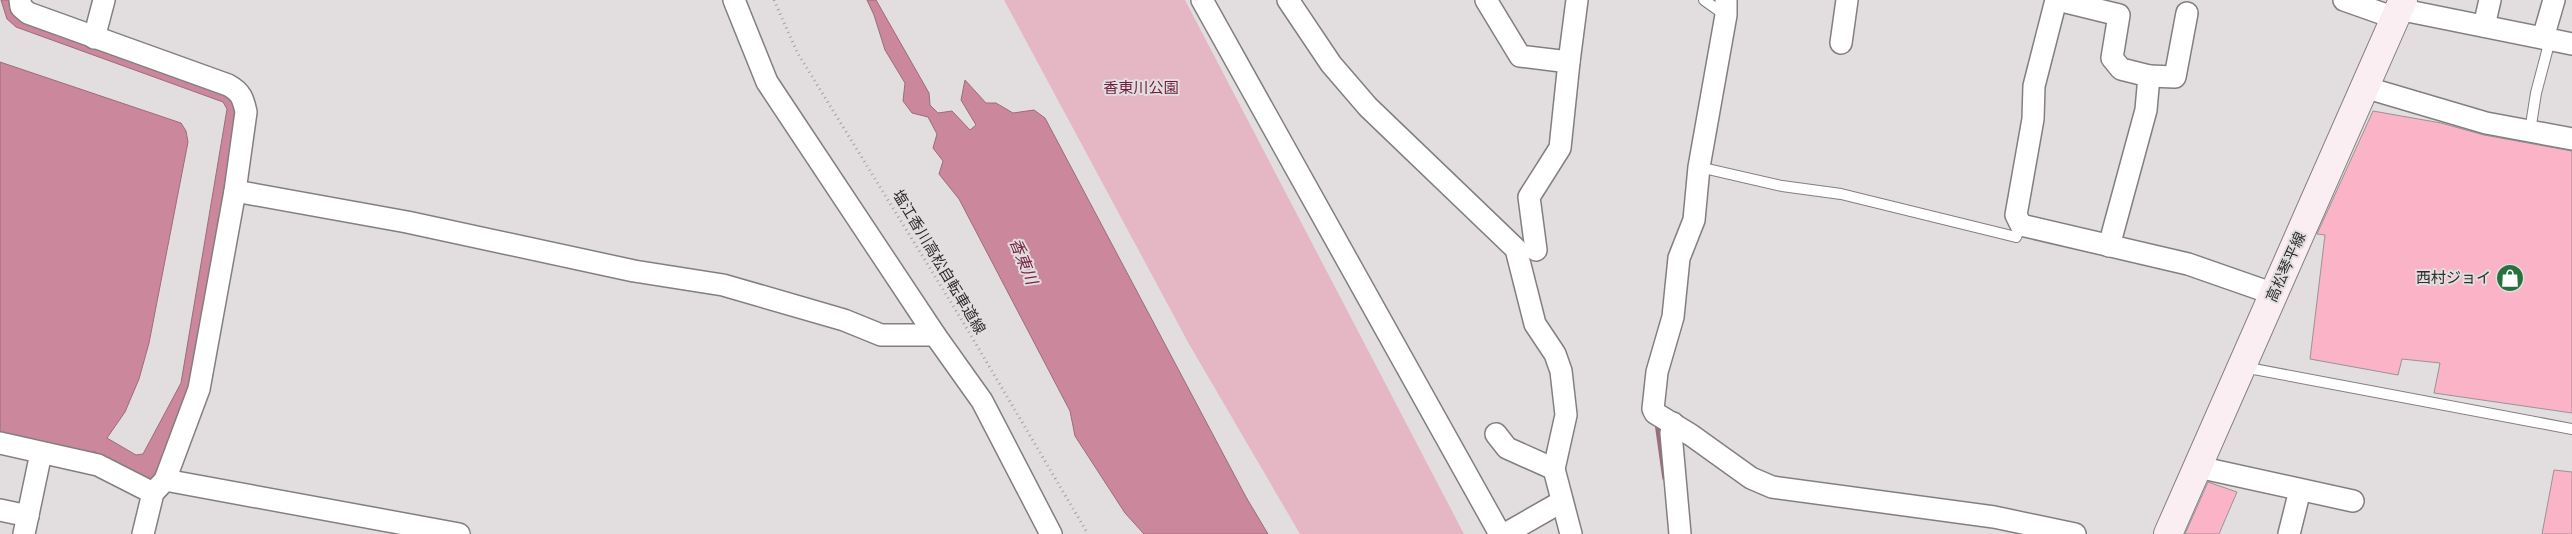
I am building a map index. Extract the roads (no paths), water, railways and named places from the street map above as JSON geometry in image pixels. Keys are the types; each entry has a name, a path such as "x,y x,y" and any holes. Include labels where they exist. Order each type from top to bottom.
{"main road":[{"name":"高松琴平線","path":"2168,534 2399,9"}],"street":[{"path":"20,0 21,7 28,13 238,91 244,100 246,112 235,191 199,389 152,488 143,534"},
{"path":"94,38 104,0"},
{"path":"734,0 767,82 935,335 982,401 1051,534"},
{"path":"1202,0 1500,534"},
{"path":"1288,0 1331,64 1368,107 1516,249 1535,324 1554,354 1561,370 1566,415 1554,469 1561,502 1571,534"},
{"path":"1486,0 1520,56 1569,62"},
{"path":"1536,250 1529,197 1560,148 1577,0"},
{"path":"1841,44 1847,0"},
{"path":"2187,13 2175,77 2149,76 2121,69 2112,58 2119,15 2057,0 2034,86 2032,119 2016,215 2021,225 2188,264 2274,294"},
{"path":"2344,0 2399,9 2572,44"},
{"path":"2484,26 2490,0"},
{"path":"2547,39 2554,0"},
{"path":"1726,8 1704,168 1694,220 1679,258 1674,317 1657,372 1653,409 1663,418 1751,478 1772,487 1994,516 2074,534"},
{"path":"2109,246 2146,110 2149,76"},
{"path":"2364,88 2486,123 2572,139"},
{"path":"235,191 407,222 634,271 723,286 844,320 881,335 935,335"},
{"path":"1663,418 1671,433 1680,534"},
{"path":"1496,434 1507,448 1554,469"},
{"path":"0,443 42,454 98,465 152,488 459,534"},
{"path":"0,510 26,525 42,454"},
{"path":"2198,467 2353,501"},
{"path":"2281,533 2300,490"},
{"path":"1036,502 1039,534"},
{"path":"1505,534 1561,502"}],"lane":[{"path":"1704,0 1726,8"},
{"path":"2530,131 2547,39"},
{"path":"1704,168 1782,186 1841,194 2016,237 2021,225"},
{"path":"2242,366 2572,429"}],"water":[{"path":"1,0 14,0 229,91 238,101 195,390 154,481 128,475 94,451 90,456 0,438 0,62 181,123 186,131 188,142 149,343 139,379 125,412 107,438 136,455 143,454 181,383 227,109 223,102 16,27 7,19"},
{"name":"香東川","path":"867,0 876,0 929,93 930,105 938,113 952,111 970,130 976,125 961,100 965,80 986,103 996,103 1013,113 1034,110 1045,118 1246,497 1268,534 1144,534 1125,513 1075,436 1070,411 959,199 939,174 943,161 933,148 937,134 928,117 912,113 903,101 905,83 885,50 874,15"}],"waterway":[{"path":"1657,421 1665,478"}],"place":[{"name":"西村ジョイ","path":"2510,278"}],"park label":[{"name":"香東川公園","path":"1141,88"}]}
